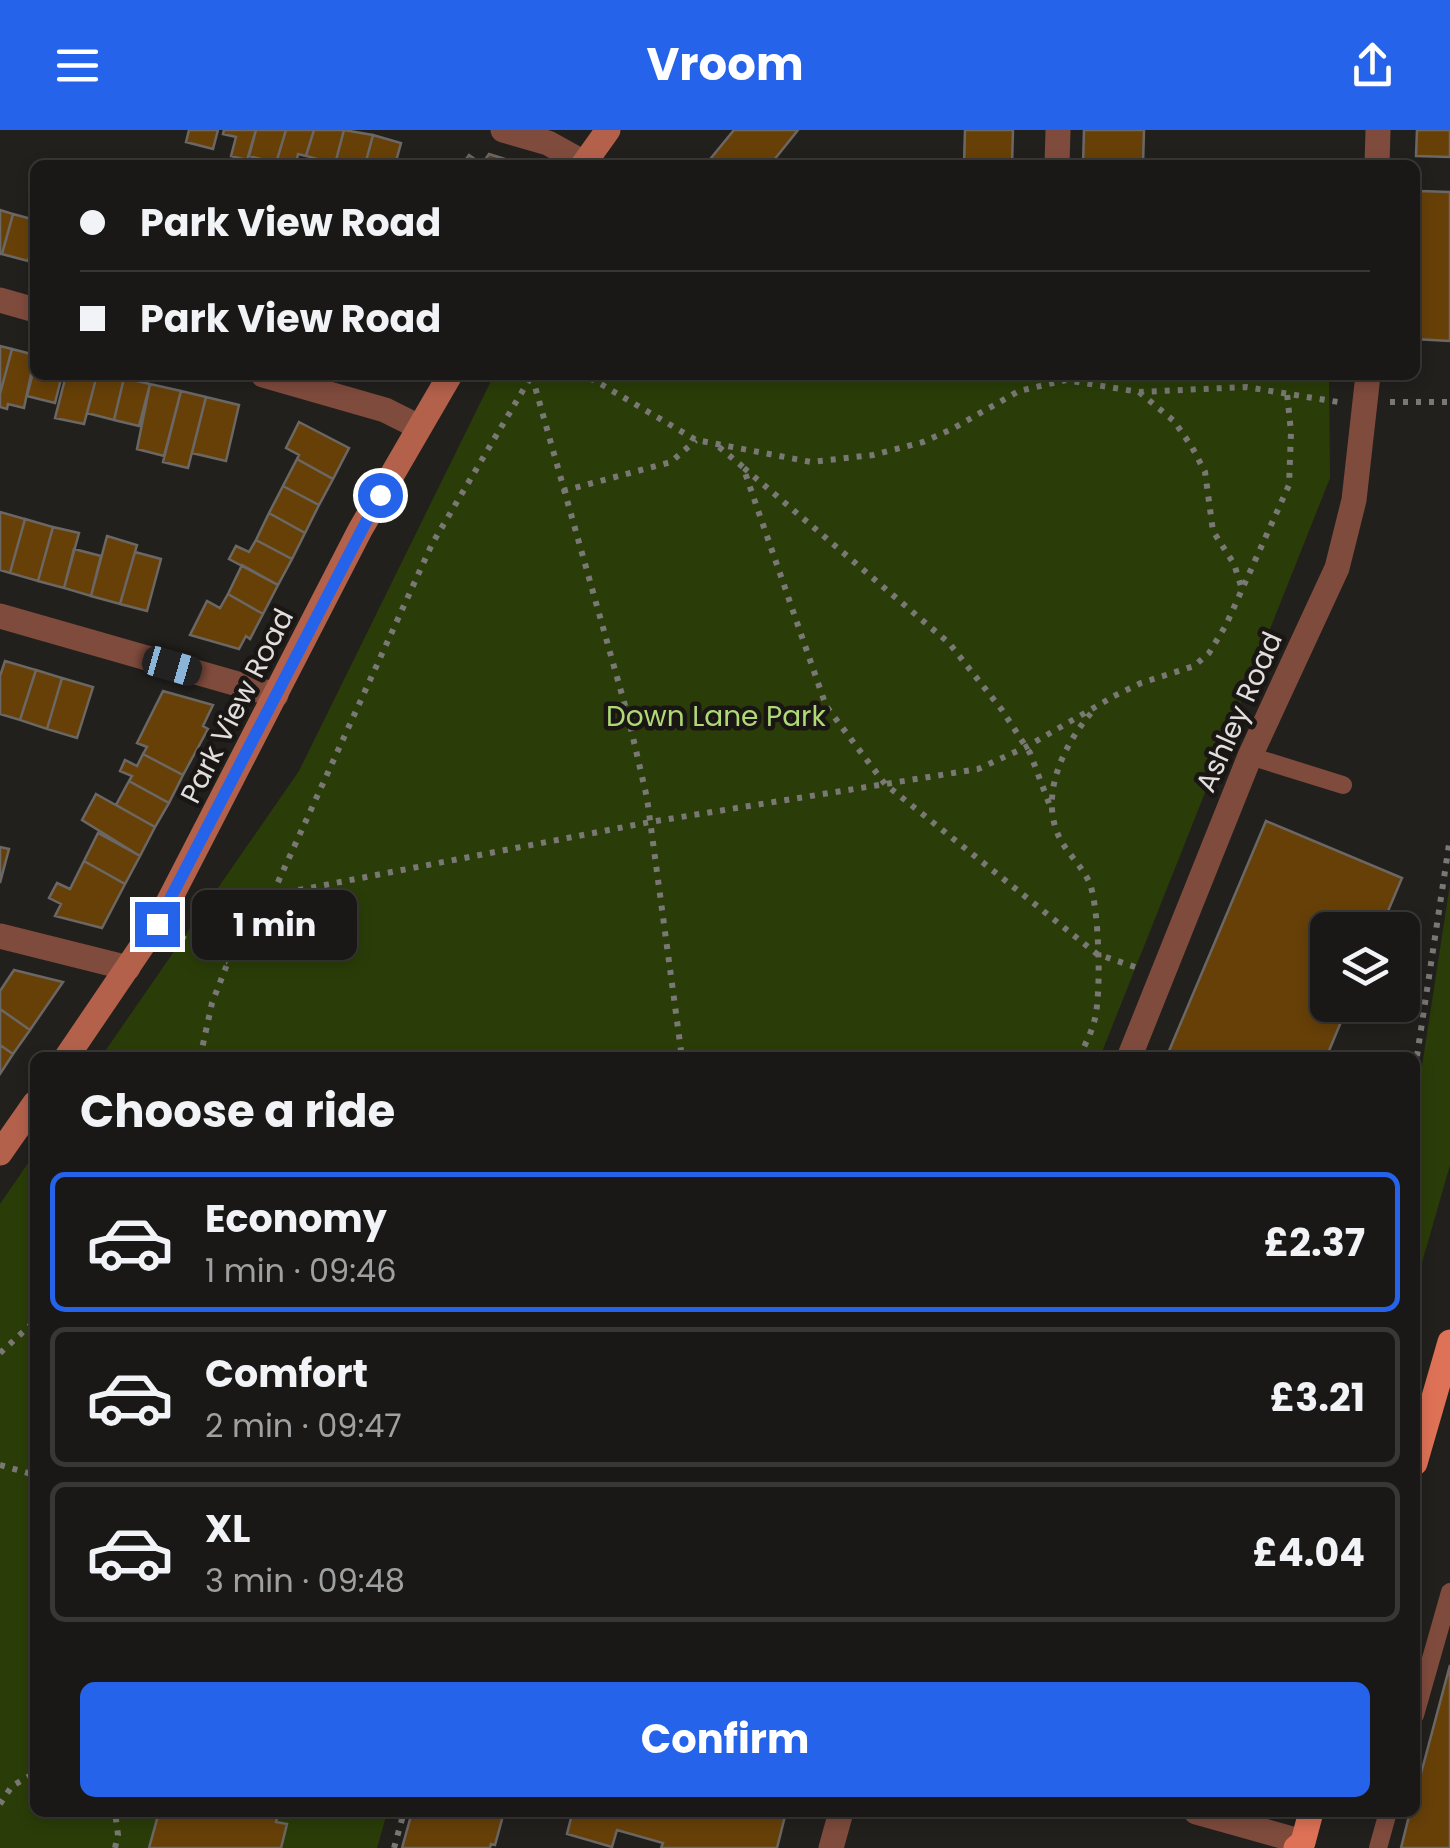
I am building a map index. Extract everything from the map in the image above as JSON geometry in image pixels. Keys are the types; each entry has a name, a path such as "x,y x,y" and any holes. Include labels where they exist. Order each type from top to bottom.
{"main road":[{"path":"1420,1446 1450,1342"},
{"path":"1301,1846 1310,1817"}],"street":[{"path":"503,130 548,143 576,160"},
{"path":"586,160 608,130"},
{"path":"1057,160 1058,130"},
{"path":"1377,160 1378,130"},
{"path":"0,300 30,309"},
{"path":"280,380 385,410 419,426"},
{"name":"Park View Road","path":"70,1052 157,924 360,530 447,380"},
{"name":"Ashley Road","path":"1130,1052 1250,756 1337,568 1354,500 1368,380"},
{"path":"0,616 276,695"},
{"path":"0,936 128,968"},
{"path":"0,1153 30,1109"},
{"path":"831,1848 840,1817"},
{"path":"1211,1817 1301,1846"}],"lane":[{"path":"1250,756 1343,785"},
{"path":"1420,1697 1450,1592"},
{"path":"1378,1848 1387,1817"}],"path":[{"path":"201,1052 212,1003 228,962 263,915 432,544 529,380"},
{"path":"533,380 628,716 650,822 681,1052"},
{"path":"594,380 696,440 810,462 873,454 923,442 1020,391 1057,380"},
{"path":"1075,380 1139,392 1218,386 1287,393 1328,402"},
{"path":"1139,392 1174,421 1192,447 1204,472 1213,531 1234,564 1241,587"},
{"path":"272,894 650,822 978,768 1026,747 1116,695 1194,666 1210,653 1226,625 1289,485 1292,432 1287,393"},
{"path":"1408,402 1450,402"},
{"path":"563,491 671,462 696,440"},
{"path":"718,446 949,643 1026,747 1058,835 1089,882 1096,918 1095,1020 1082,1052"},
{"path":"743,468 826,706 885,784 1097,954 1149,972"},
{"path":"1051,809 1059,764 1072,739 1090,714 1116,695"},
{"path":"1418,1052 1450,838"},
{"path":"157,924 228,962"},
{"path":"0,1353 30,1326"},
{"path":"0,1465 30,1474"},
{"path":"0,1804 12,1786 30,1776"},
{"path":"115,1848 116,1817"},
{"path":"394,1848 403,1817"}],"green space":[{"name":"Down Lane Park","path":"492,380 1329,380 1330,478 1102,1052 104,1052 299,771"},
{"path":"1450,884 1450,1165 1420,1270 1420,1079"},
{"path":"30,1160 30,1817 386,1817 377,1848 0,1848 0,1204"}],"building":[{"path":"189,130 218,130 213,149 186,142"},
{"path":"224,130 256,130 247,160 231,156 236,137 223,134"},
{"path":"256,130 286,130 277,160 249,156"},
{"path":"286,130 314,130 306,156 298,154 297,160 277,160"},
{"path":"314,130 344,130 336,160 306,156"},
{"path":"344,130 373,135 366,160 336,160"},
{"path":"734,130 798,130 774,160 711,158"},
{"path":"965,130 1013,130 1012,160 964,160"},
{"path":"1084,130 1144,130 1143,160 1083,160"},
{"path":"1417,130 1450,130 1450,157 1416,156"},
{"path":"373,135 401,143 396,160 366,160"},
{"path":"489,154 508,160 485,160"},
{"path":"1420,191 1450,192 1450,341 1420,339"},
{"path":"0,210 13,214 2,254 0,254"},
{"path":"13,214 30,219 28,261 2,254"},
{"path":"0,346 12,349 0,394"},
{"path":"12,349 30,354 24,408 8,404 7,409 0,407"},
{"path":"31,380 61,380 55,403 27,396"},
{"path":"65,380 96,380 84,424 55,418"},
{"path":"96,380 124,380 114,420 87,413"},
{"path":"124,380 150,384 139,426 114,420"},
{"path":"150,384 181,391 164,456 137,449"},
{"path":"181,391 206,397 188,468 163,462"},
{"path":"206,397 239,405 226,461 192,453"},
{"path":"299,422 349,448 333,479 297,459 299,455 286,448"},
{"path":"297,459 333,479 319,505 283,486"},
{"path":"283,486 319,505 305,533 269,513"},
{"path":"0,512 25,519 10,573 0,570"},
{"path":"269,513 305,533 292,559 256,540"},
{"path":"25,519 53,527 38,581 10,573"},
{"path":"53,527 79,533 64,588 38,581"},
{"path":"107,536 137,545 120,604 91,596"},
{"path":"256,540 292,559 278,585 229,559 236,546 249,552"},
{"path":"74,549 101,556 91,596 64,588"},
{"path":"135,552 161,559 147,611 120,604"},
{"path":"242,565 278,585 263,614 228,594"},
{"path":"228,594 263,614 250,639 246,636 239,649 190,635 207,601 220,608"},
{"path":"5,661 36,670 20,720 0,714 0,676"},
{"path":"36,670 62,678 47,729 20,720"},
{"path":"62,678 93,687 77,738 47,729"},
{"path":"163,691 213,705 203,726 208,729 183,775 143,754 147,747 137,743"},
{"path":"143,754 183,775 169,803 129,781 132,776 120,771 125,760 137,766"},
{"path":"129,781 169,803 155,827 116,805"},
{"path":"96,794 155,827 140,856 82,820"},
{"path":"1266,821 1402,878 1388,912 1310,912 1310,1022 1341,1022 1328,1052 1169,1052"},
{"path":"98,833 140,856 125,884 84,861"},
{"path":"0,847 9,849 0,883"},
{"path":"84,861 125,884 102,928 55,916 61,904 49,898 57,883 70,889"},
{"path":"14,970 63,982 30,1030 0,1009 0,991"},
{"path":"0,1009 30,1030 13,1054 0,1045"},
{"path":"0,1045 13,1054 0,1074"},
{"path":"1450,1665 1450,1848 1401,1848 1409,1817 1420,1817 1420,1777"},
{"path":"158,1817 278,1817 276,1822 287,1824 281,1848 149,1848"},
{"path":"411,1817 503,1817 495,1845 490,1848 402,1848"},
{"path":"568,1817 785,1817 777,1848 661,1848 663,1843 617,1830 612,1847 567,1834 571,1818"}],"route":[{"path":"157,924 380,495"}]}
